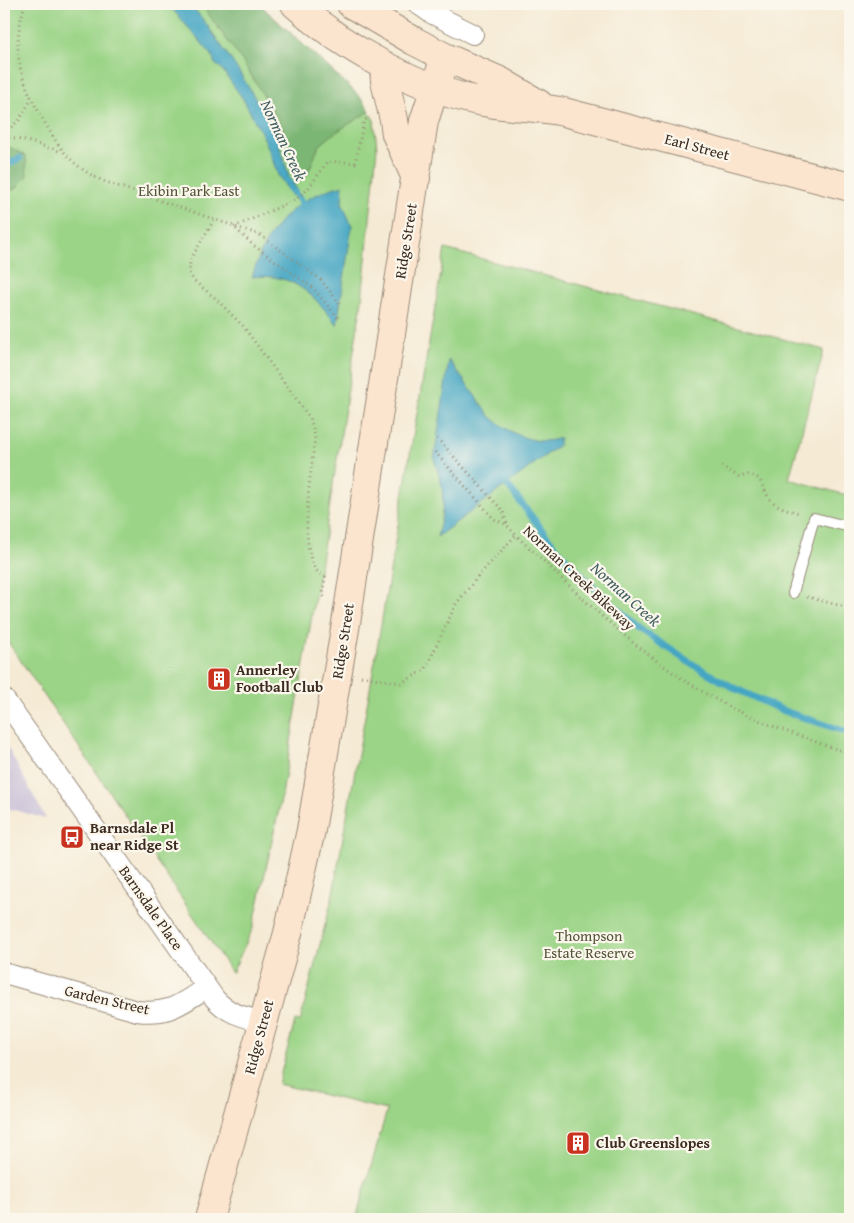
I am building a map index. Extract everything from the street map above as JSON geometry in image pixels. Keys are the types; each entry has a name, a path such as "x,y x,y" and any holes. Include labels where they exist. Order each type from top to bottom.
{"street":[{"name":"Earl Street","path":"295,4 338,37 384,65 434,88 490,104 544,107 850,187"},
{"name":"Earl Street","path":"352,4 384,25 445,57 500,81 544,107"},
{"path":"418,4 431,13 473,34"},
{"name":"Ridge Street","path":"209,1219 288,933 311,830 346,623 424,121 445,57"},
{"path":"384,65 385,81 396,134 416,178"},
{"name":"Barnsdale Place","path":"4,698 173,937 206,988 224,1009 263,1022"},
{"name":"Garden Street","path":"4,974 149,1012 167,1011 206,988"}],"lane":[{"path":"794,593 814,518 850,528"}],"path":[{"path":"25,4 20,19 17,48 18,63 31,99 63,152 82,170 103,181 260,235 320,280 340,304"},
{"path":"4,136 19,120 31,99"},
{"path":"233,227 295,200 308,189 328,161 355,163 364,121 367,119"},
{"path":"4,136 27,140 63,152"},
{"path":"214,220 190,260 189,273 194,281 228,310 243,326 310,418 315,436 306,533 315,567 319,574 325,577 323,595 328,603"},
{"path":"233,227 253,245 313,288 338,318"},
{"name":"Norman Creek Bikeway","path":"437,438 503,511 507,525"},
{"name":"Norman Creek Bikeway","path":"434,452 494,519 507,525 617,630 652,658 729,706 776,728 850,754"},
{"path":"721,466 739,477 748,474 754,475 760,480 770,499 780,507 792,511"},
{"path":"366,676 401,683 425,670 456,604 516,535"},
{"path":"794,593 850,608"}],"shaded area":[{"path":"4,741 46,819 4,807"}],"green space":[{"name":"Ekibin Park East","path":"4,4 259,4 359,96 374,120 377,148 362,300 321,561 282,795 253,928 232,973 4,636"},
{"path":"201,4 259,4 353,90 370,111 333,134 319,146 307,175 304,177 294,171 282,126 243,62"},
{"path":"4,147 11,148 26,156 27,177 16,188 4,195"},
{"name":"Thompson Estate Reserve","path":"445,249 824,350 789,479 850,496 850,1219 356,1219 387,1110 278,1084 295,1021 300,1022 332,898 373,672"}],"water":[{"path":"168,4 190,4 236,67 275,130 289,177 298,191 292,196 278,175 265,140 243,99 221,68 215,64 212,55"},
{"path":"343,185 342,203 352,226 337,325 311,295 291,282 266,276 252,277 265,244 284,218 310,198"},
{"path":"449,360 490,416 505,428 523,437 541,441 560,438 558,446 437,537 443,503 442,486 434,459"}],"waterway":[{"path":"4,166 20,158"},
{"name":"Norman Creek","path":"290,187 306,208"},
{"name":"Norman Creek","path":"501,477 555,547 587,581 639,629 689,662 734,688 784,711 850,733"}],"place":[{"name":"Annerley Football Club","path":"219,679"},
{"name":"Barnsdale Pl near Ridge St","path":"72,837"},
{"name":"Club Greenslopes","path":"578,1143"}]}
